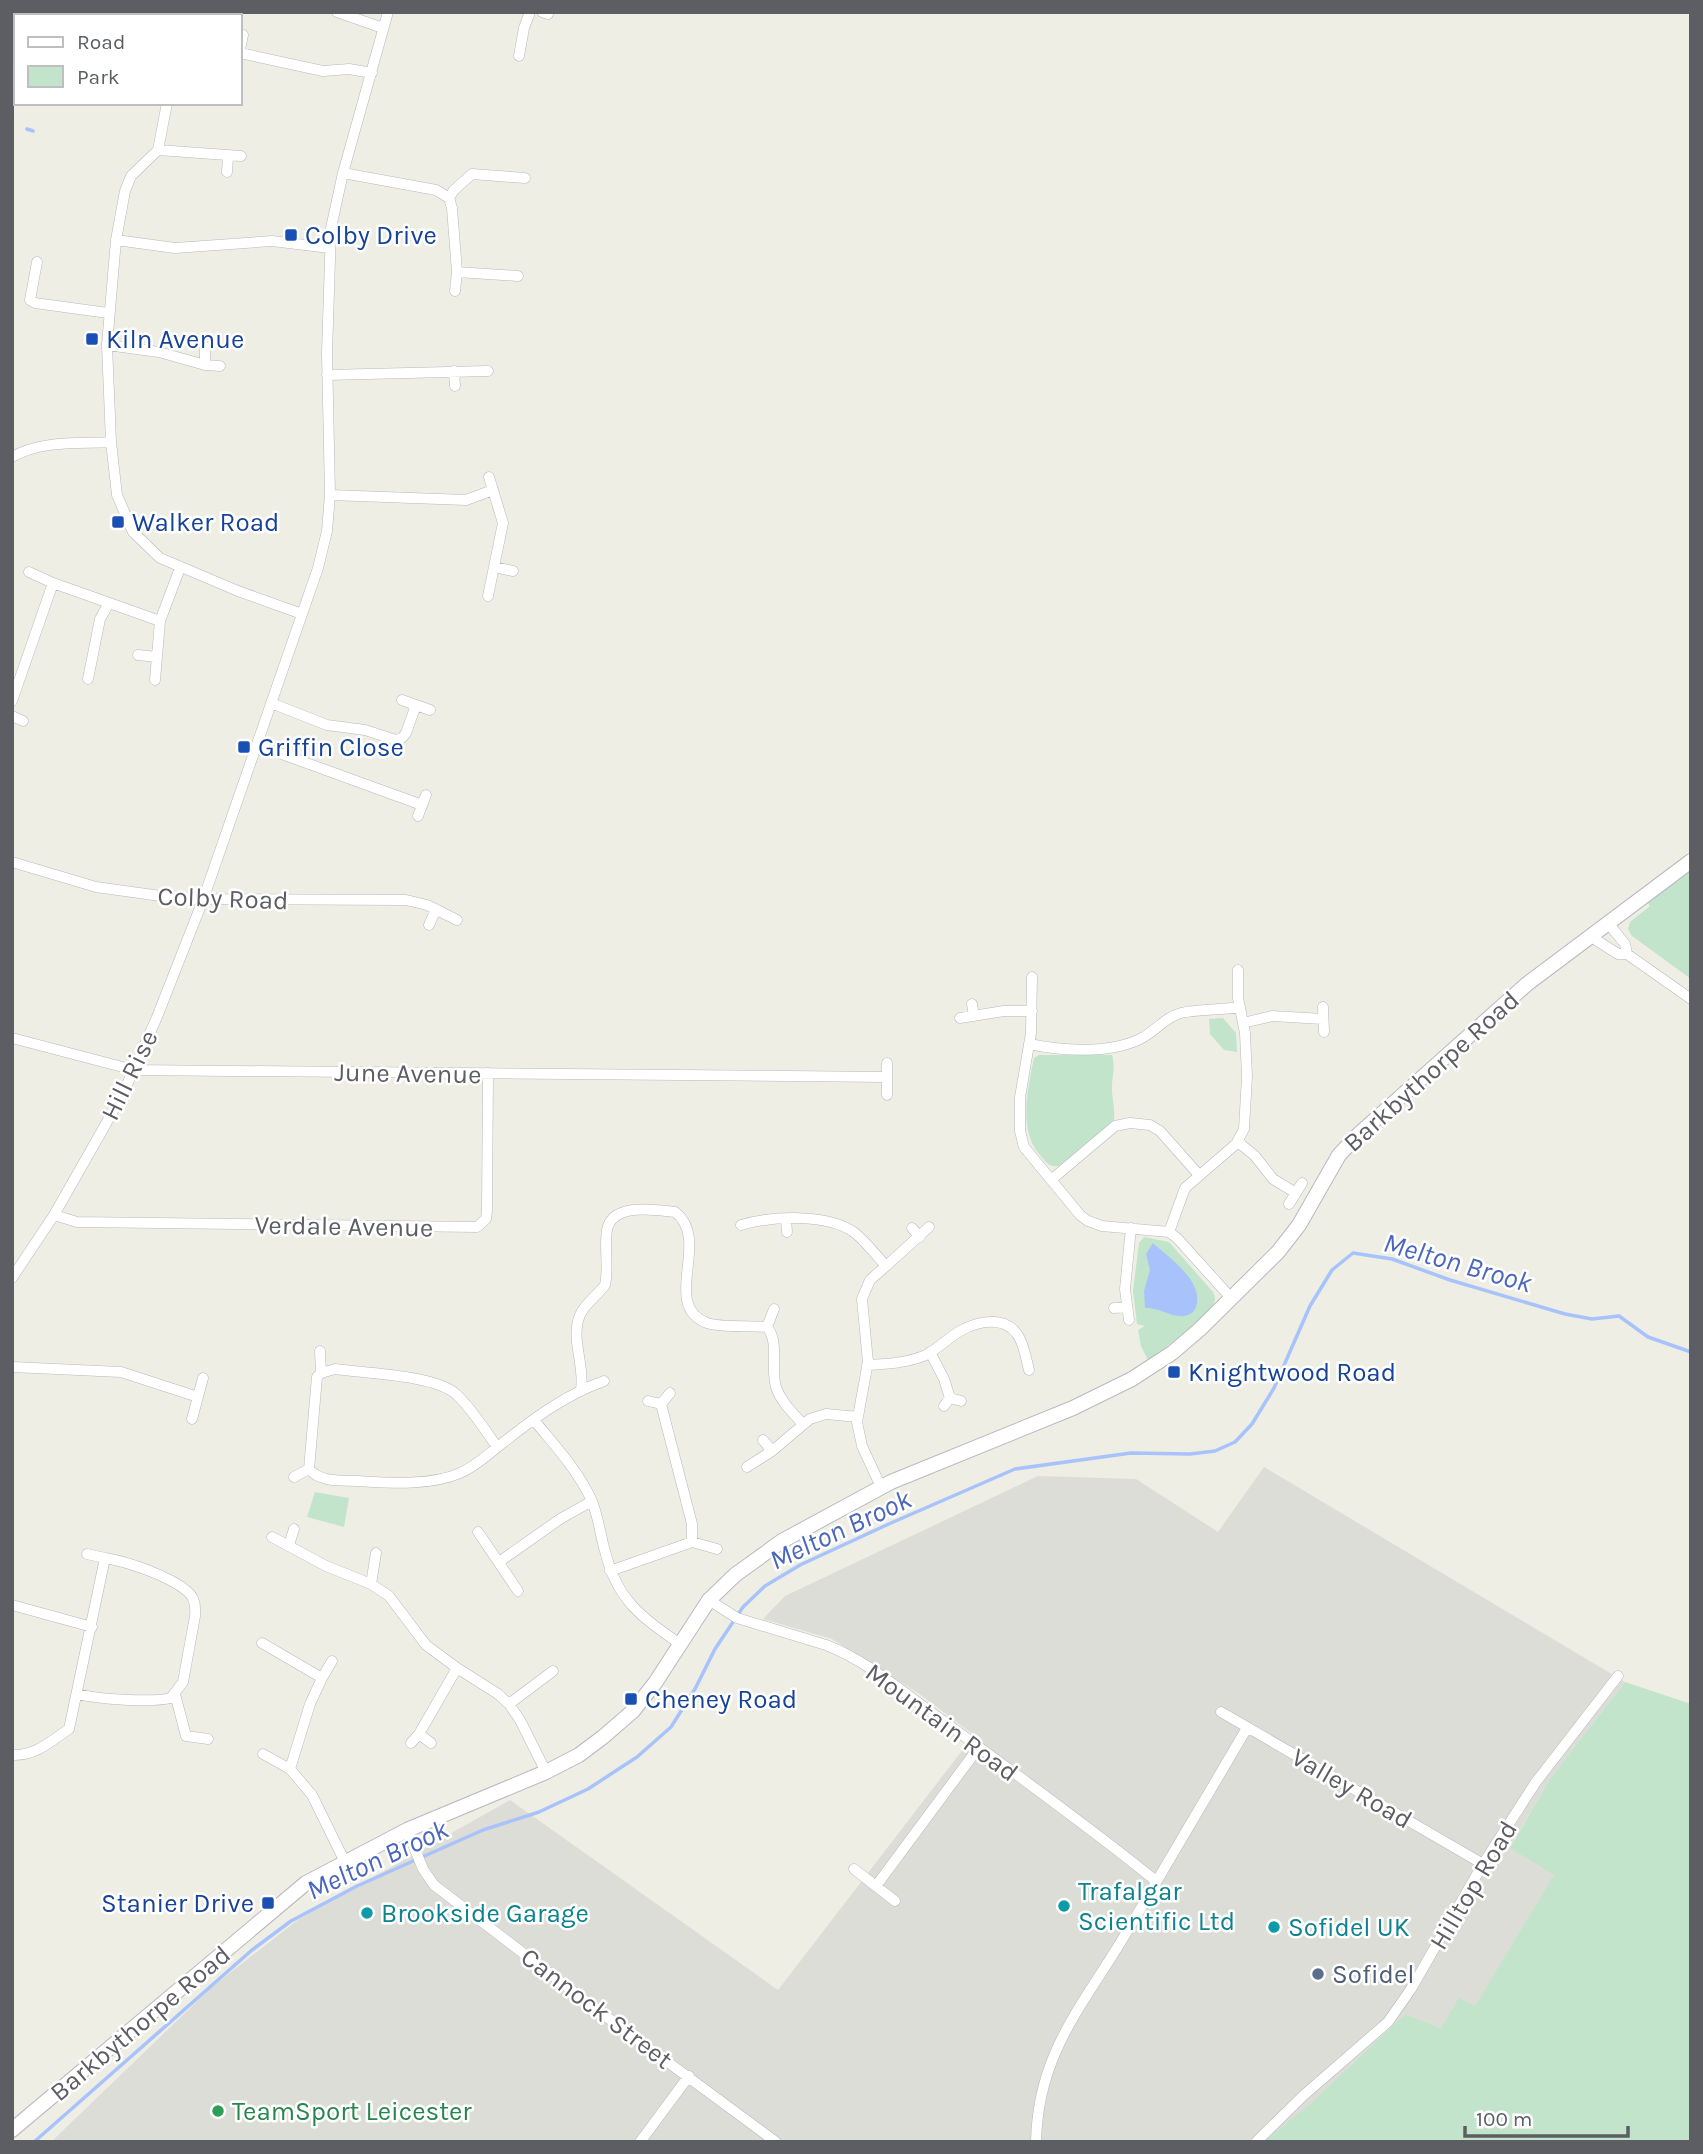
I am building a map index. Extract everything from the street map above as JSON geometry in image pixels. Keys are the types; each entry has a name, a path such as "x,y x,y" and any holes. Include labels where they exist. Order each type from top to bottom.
{"street":[{"path":"337,12 383,28"},
{"path":"388,12 343,173 331,228 327,375 330,495 327,531 318,568 257,745 422,805"},
{"path":"519,55 530,12"},
{"path":"242,40 243,35"},
{"path":"242,51 323,71 349,69 372,73"},
{"path":"167,105 158,150 131,176 125,191 116,240 107,345 111,442 117,495 133,532 160,558 302,614"},
{"path":"158,150 241,156"},
{"path":"227,172 228,157"},
{"path":"343,173 436,190 449,198 457,272 455,291"},
{"path":"449,198 472,174 510,182 525,178"},
{"path":"116,240 175,248 272,241 330,248"},
{"path":"37,262 30,300 35,303 108,313"},
{"path":"457,272 506,281 518,276"},
{"path":"107,345 159,352 205,365 220,366"},
{"path":"205,348 205,365"},
{"path":"327,375 488,371"},
{"path":"454,372 455,386"},
{"path":"12,457 32,447 111,442"},
{"path":"488,596 503,523 489,477"},
{"path":"330,495 466,500 493,490"},
{"path":"494,567 513,571"},
{"path":"155,680 160,621 180,568"},
{"path":"29,572 160,621"},
{"path":"12,701 53,583"},
{"path":"88,679 100,619 109,603"},
{"path":"138,656 157,657"},
{"path":"402,700 430,710"},
{"path":"271,703 327,725 365,730 397,740 406,733 416,705"},
{"path":"12,716 23,721"},
{"name":"Hill Rise","path":"12,1278 54,1215 134,1070 202,900 257,745"},
{"name":"Barkbythorpe Road","path":"12,2130 306,1883 407,1830 546,1772 579,1755 633,1711 655,1683 709,1600 735,1575 782,1541 881,1488 1032,1426 1127,1381 1172,1353 1232,1299 1287,1241 1334,1162 1347,1146 1518,991 1691,861"},
{"name":"Colby Road","path":"12,862 96,887 141,895 202,900 406,900 436,909 457,920"},
{"path":"429,925 436,909"},
{"path":"1608,923 1625,944 1627,954"},
{"path":"1590,936 1618,954 1627,954 1691,999"},
{"path":"1169,1232 1181,1195 1199,1175 1238,1142 1244,1129 1247,1085 1238,970"},
{"path":"1032,977 1029,1044 1021,1086 1020,1136 1028,1154 1088,1221 1102,1226 1169,1232 1232,1299"},
{"path":"972,1004 974,1016"},
{"path":"1029,1044 1049,1047 1115,1047 1142,1038 1170,1017 1179,1014 1240,1007"},
{"path":"1323,1007 1324,1032"},
{"path":"960,1018 1004,1011 1032,1011"},
{"path":"1243,1023 1272,1016 1323,1019"},
{"name":"June Avenue","path":"12,1038 134,1070 488,1073 682,1080 887,1077"},
{"path":"887,1063 887,1095"},
{"name":"Verdale Avenue","path":"54,1215 77,1222 477,1227 482,1224 487,1212 488,1073"},
{"path":"1051,1180 1115,1126 1130,1123 1155,1128 1199,1175"},
{"path":"1238,1142 1255,1156 1273,1179 1299,1188 1289,1204"},
{"path":"581,1389 577,1323 587,1303 599,1294 605,1285 607,1229 611,1219 627,1210 675,1212 686,1223 689,1231 689,1263 685,1296 700,1319 711,1324 767,1327"},
{"path":"786,1219 787,1232"},
{"path":"741,1225 786,1219 818,1220 845,1227 856,1234 886,1266"},
{"path":"881,1488 862,1446 858,1417 867,1364 862,1299 870,1280 929,1227"},
{"path":"912,1228 920,1237"},
{"path":"1129,1320 1125,1289 1132,1228"},
{"path":"1114,1308 1127,1307"},
{"path":"774,1309 767,1327 773,1341 772,1371 776,1389 783,1402 803,1424"},
{"path":"867,1364 900,1363 930,1352 962,1330 986,1322 995,1322 1022,1333 1029,1370"},
{"path":"320,1351 321,1373"},
{"path":"930,1352 944,1378 947,1402 961,1401"},
{"path":"12,1367 121,1372 198,1397"},
{"path":"498,1447 457,1394 435,1382 335,1369 317,1377 309,1469 315,1476 324,1479 368,1482 431,1480 457,1475 473,1467 534,1420 581,1389 604,1381"},
{"path":"192,1419 203,1378"},
{"path":"661,1404 670,1393"},
{"path":"648,1401 661,1404"},
{"path":"661,1404 692,1524 692,1542"},
{"path":"747,1467 772,1451 803,1424 826,1415 858,1417"},
{"path":"534,1420 577,1473 592,1501 610,1571 624,1598 635,1611 680,1644"},
{"path":"763,1440 772,1451"},
{"path":"295,1477 309,1469"},
{"path":"499,1562 560,1519 592,1501"},
{"path":"289,1545 294,1529"},
{"path":"478,1532 518,1591"},
{"path":"272,1537 326,1566 371,1584 389,1596 426,1645 509,1704 546,1772"},
{"path":"610,1571 692,1542 717,1549"},
{"path":"371,1584 376,1553"},
{"path":"77,1694 103,1699 150,1701 171,1698 183,1682 196,1607 187,1590 149,1571 125,1562 87,1554"},
{"path":"12,1755 38,1750 69,1729 105,1559"},
{"name":"Mountain Road","path":"709,1600 722,1610 746,1620 839,1650 869,1668 979,1747 1156,1881"},
{"path":"12,1605 92,1627"},
{"path":"262,1643 322,1678"},
{"path":"290,1769 310,1704 332,1661"},
{"path":"411,1743 419,1734 457,1668"},
{"path":"509,1704 553,1671"},
{"name":"Hilltop Road","path":"1256,2142 1304,2095 1388,2022 1411,1989 1483,1864 1536,1782 1618,1676"},
{"path":"175,1695 186,1735 208,1739"},
{"name":"Valley Road","path":"1221,1712 1483,1864"},
{"path":"1036,2142 1038,2102 1055,2051 1070,2021 1247,1728"},
{"path":"419,1734 431,1743"},
{"path":"876,1886 979,1747"},
{"path":"263,1754 290,1769 312,1795 345,1862"},
{"name":"Cannock Street","path":"407,1830 423,1869 434,1885 776,2142"},
{"path":"854,1869 895,1901"},
{"path":"640,2142 689,2076"}],"shaded area":[{"path":"1264,1467 1625,1682 1550,1779 1510,1847 1555,1875 1475,2007 1441,2028 1405,2014 1281,2132 1267,2142 51,2142 212,1987 299,1919 510,1800 778,1990 974,1735 918,1693 832,1639 763,1619 785,1596 1038,1476 1136,1479 1218,1532"}],"green space":[{"path":"1691,868 1691,979 1632,936 1628,929 1630,922 1650,906 1647,902"},
{"path":"1223,1018 1236,1033 1237,1052 1224,1050 1210,1034 1209,1019"},
{"path":"1039,1055 1112,1055 1113,1060 1114,1121 1059,1166 1050,1165 1044,1160 1033,1144 1029,1132 1027,1095 1034,1058"},
{"path":"1144,1237 1169,1242 1213,1292 1215,1299 1203,1317 1148,1360 1141,1346 1138,1330 1145,1326 1137,1324 1133,1291 1139,1243"},
{"path":"315,1492 349,1498 344,1527 307,1517"},
{"path":"1625,1682 1691,1704 1691,2142 1263,2142 1309,2105 1405,2014 1441,2028 1459,1998 1475,2006 1554,1875 1510,1848 1550,1779"}],"water":[{"path":"1153,1243 1182,1269 1194,1285 1197,1303 1190,1314 1177,1316 1145,1308 1144,1291 1150,1270 1146,1254"}],"waterway":[{"path":"27,129 33,131"},
{"name":"Melton Brook","path":"34,2142 252,1950 291,1921 357,1886 483,1830 539,1812 588,1789 637,1757 671,1727 695,1689 715,1649 743,1607 765,1586 800,1565 1015,1469 1131,1453 1190,1454 1215,1451 1235,1442 1252,1424 1274,1388 1310,1306 1332,1270 1353,1253 1392,1259 1450,1280 1565,1314 1592,1319 1619,1316 1648,1337 1691,1352"}],"railway":[{"path":"12,68 14,64"},
{"path":"12,86 14,82"},
{"path":"12,114 15,105"}],"place":[{"name":"Colby Drive","path":"291,235"},
{"name":"Kiln Avenue","path":"92,339"},
{"name":"Walker Road","path":"118,522"},
{"name":"Griffin Close","path":"244,747"},
{"name":"Knightwood Road","path":"1174,1372"},
{"name":"Cheney Road","path":"631,1699"},
{"name":"Stanier Drive","path":"268,1903"},
{"name":"Trafalgar Scientific Ltd","path":"1064,1906"},
{"name":"Brookside Garage","path":"367,1913"},
{"name":"Sofidel UK","path":"1274,1927"},
{"name":"Sofidel","path":"1318,1974"},
{"name":"TeamSport Leicester","path":"218,2111"}]}
